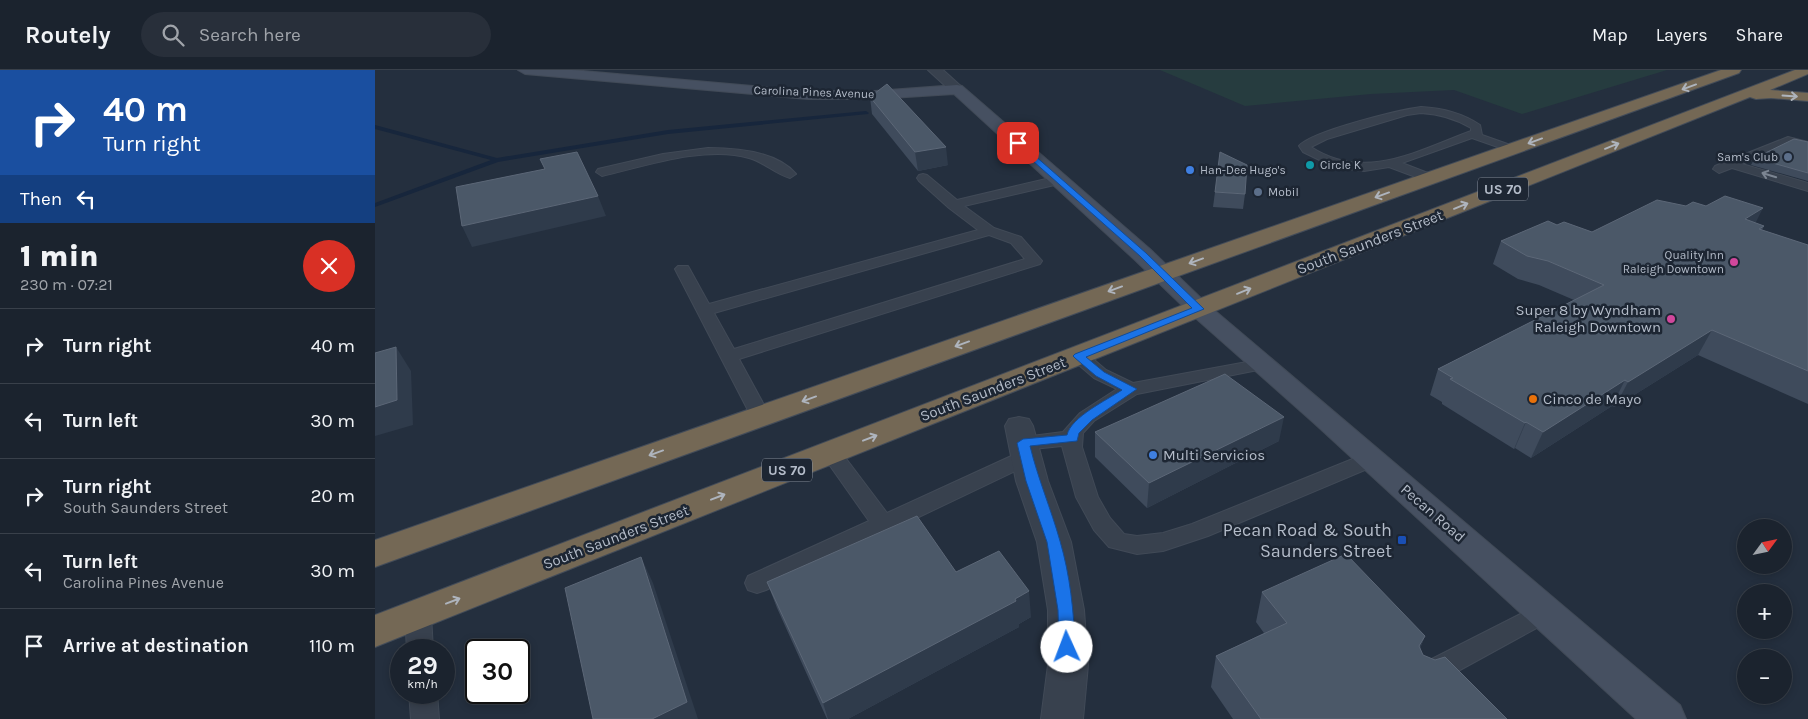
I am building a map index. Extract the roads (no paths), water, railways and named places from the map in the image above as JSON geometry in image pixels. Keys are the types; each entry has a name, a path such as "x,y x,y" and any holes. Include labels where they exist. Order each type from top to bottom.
{"highway":[{"name":"US 70","path":"375,554 1734,70"},
{"name":"South Saunders Street","path":"375,632 1807,70"},
{"path":"1737,97 1771,94 1808,97"}],"street":[{"name":"Carolina Pines Avenue","path":"525,70 808,95 875,95 957,89"},
{"path":"935,70 1143,254 1199,309"},
{"name":"Pecan Road","path":"1199,309 1665,719"},
{"path":"1023,442 1032,481 1054,542 1066,610 1068,665 1062,719"}],"lane":[{"path":"1475,133 1389,163 1359,168 1333,164 1307,150 1305,146 1332,135 1406,112 1421,110 1437,111 1465,120 1476,127 1475,133 1477,137 1512,149"},
{"path":"1719,169 1788,140 1808,145"},
{"path":"602,172 678,155 728,150 766,159 790,174"},
{"path":"1389,163 1429,178"},
{"path":"1731,164 1808,187"},
{"path":"729,356 783,332 895,297 923,289 966,283 1035,261 1017,240 989,230 954,205 923,178"},
{"path":"954,205 1059,180"},
{"path":"705,310 762,300 957,244 989,230"},
{"path":"982,263 995,274"},
{"path":"683,269 760,416"},
{"path":"953,272 966,283"},
{"path":"1079,356 1100,374 1131,389"},
{"path":"1263,364 1131,389 1087,417 1073,432 1072,447 1087,497 1102,524 1117,541 1137,545 1163,542 1200,530 1371,459"},
{"path":"757,583 883,524 1023,442 1073,438"},
{"path":"831,453 883,524"},
{"path":"1422,677 1544,612"},
{"path":"418,615 419,639"},
{"path":"424,704 425,719"}],"waterway":[{"path":"497,160 668,132 866,113"},
{"path":"375,127 497,160"},
{"path":"375,205 497,160"}],"place":[{"name":"Sam's Club","path":"1788,157"},
{"name":"Circle K","path":"1310,165"},
{"name":"Han-Dee Hugo's","path":"1190,170"},
{"name":"Mobil","path":"1258,192"},
{"name":"Quality Inn Raleigh Downtown","path":"1734,262"},
{"name":"Super 8 by Wyndham Raleigh Downtown","path":"1671,319"},
{"name":"Cinco de Mayo","path":"1533,399"},
{"name":"Multi Servicios","path":"1153,455"},
{"name":"Pecan Road & South Saunders Street","path":"1402,540"}]}
